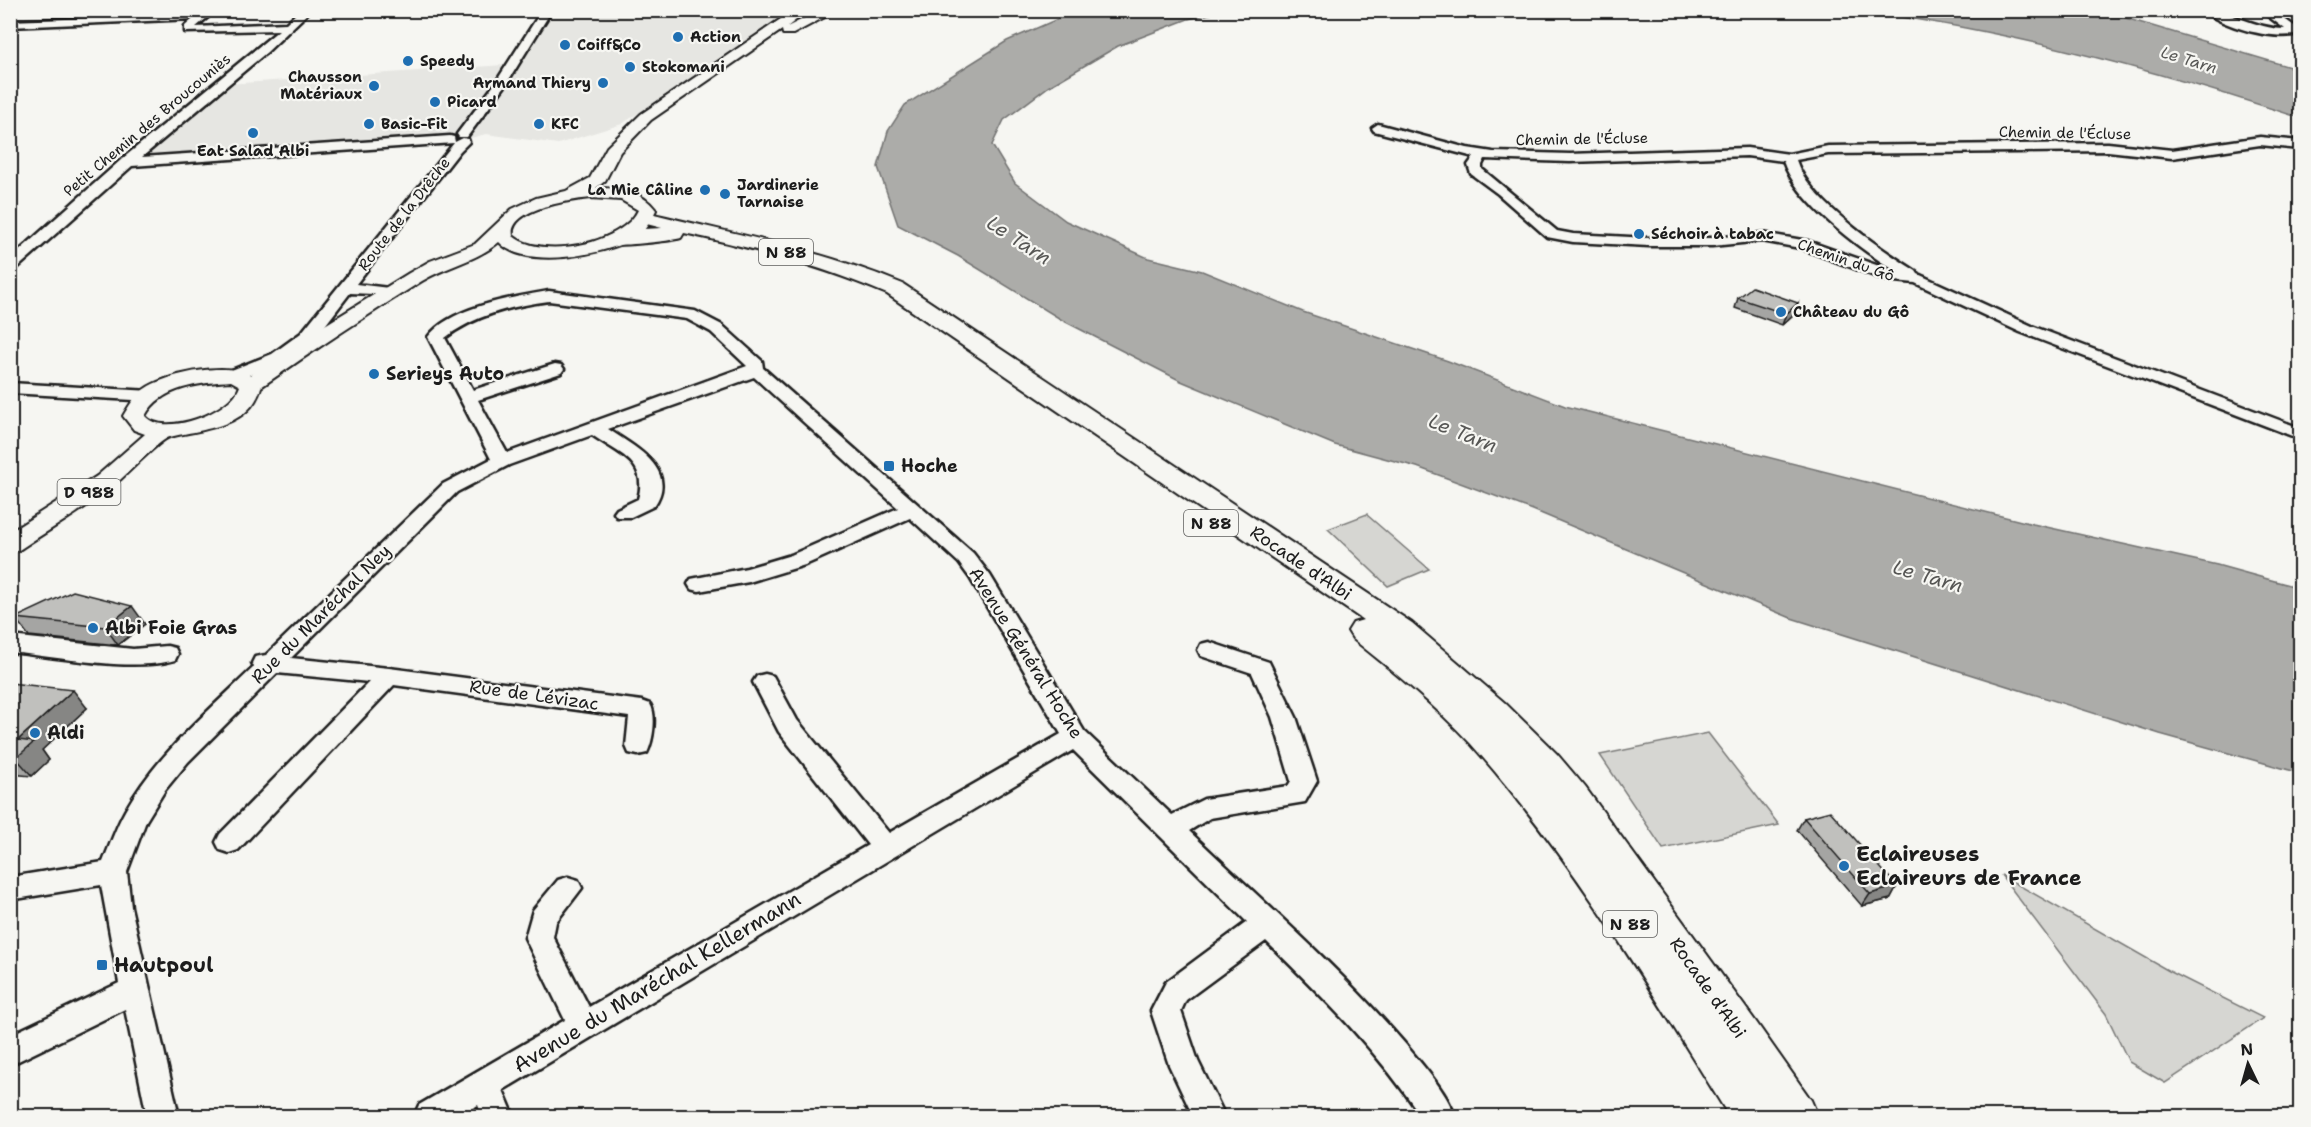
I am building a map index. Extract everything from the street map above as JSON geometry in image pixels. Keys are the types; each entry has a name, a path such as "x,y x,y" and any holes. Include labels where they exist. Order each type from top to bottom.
{"highway":[{"name":"Rocade d'Albi","path":"630,229 701,238 838,278 880,298 926,327 1284,573 1389,648 1440,692 1491,743 1562,825 1634,930 1754,1116"},
{"name":"Rocade d'Albi","path":"630,229 754,242 840,268 895,289 928,309 1401,631 1440,662 1490,708 1545,765 1588,817 1795,1116"}],"main road":[{"path":"572,195 597,181 613,150 627,133 667,101 803,10"},
{"path":"624,195 615,182 617,165 628,142 637,132 772,39 823,10"},
{"path":"772,39 832,10"},
{"path":"243,379 252,392 247,400 219,418 200,425 161,431 141,426 135,422 136,410 151,396 186,380 206,376 243,379 391,292 437,265 481,248 504,228 510,219 544,202 572,195 609,193 624,195 642,203 647,210 630,229 573,251 531,251 452,267 391,292"},
{"path":"504,228 504,235 508,242 531,251"},
{"name":"D 988","path":"10,544 105,481 161,431"}],"street":[{"name":"Petit Chemin des Broucouniès","path":"10,267 127,162 306,10"},
{"name":"Route de la Drêche","path":"243,379 307,337 456,148 547,10"},
{"path":"2207,10 2259,32 2280,34 2298,32"},
{"path":"2265,10 2298,32"},
{"path":"10,24 202,15 203,17 190,26 189,30 289,26"},
{"path":"2275,17 2296,19"},
{"name":"Chemin de l'Écluse","path":"1378,128 1482,154 1569,158 1747,152 1788,158 1828,150 2108,147 2172,154 2260,141 2301,145"},
{"path":"127,162 463,135"},
{"name":"Chemin du Gô","path":"1482,154 1475,165 1476,171 1503,191 1552,234 1573,238 1649,242 1773,238 1818,249 1890,277 1918,279 2026,329 2301,435"},
{"path":"1788,158 1802,183 1842,228 1918,279"},
{"name":"Route de la Drêche","path":"346,288 391,292"},
{"name":"Avenue Général Hoche","path":"469,397 436,337 458,320 528,299 549,296 699,316 756,365 754,371 760,373 966,558 979,575 1075,737 1363,1017 1409,1072 1439,1116"},
{"path":"502,461 469,397 555,369"},
{"name":"Rue du Maréchal Ney","path":"164,1116 117,907 113,872 134,818 156,783 178,755 263,663 436,500 478,472 502,461 754,371"},
{"path":"10,388 151,396"},
{"path":"594,428 636,455 648,470 653,483 647,502 624,513"},
{"path":"699,584 749,575 798,560 912,510"},
{"path":"10,644 133,657 167,654"},
{"path":"1169,830 1204,809 1296,795 1304,781 1284,717 1261,668 1209,650"},
{"name":"Rue de Lévizac","path":"263,663 389,676 642,710 638,746"},
{"path":"229,842 389,676"},
{"path":"765,682 788,726 885,847"},
{"name":"Avenue du Maréchal Kellermann","path":"430,1116 1075,737"},
{"path":"10,889 113,872"},
{"path":"568,888 543,918 539,938 583,1025"},
{"path":"1209,1116 1184,1065 1166,1011 1176,991 1268,923"},
{"path":"10,1051 136,989"},
{"path":"485,1084 498,1116"}],"shaded area":[{"path":"539,11 789,11 622,124 558,144 486,134 444,145 139,164 228,84 504,65"},
{"path":"1367,514 1429,569 1388,586 1328,529"},
{"path":"1708,733 1779,825 1663,849 1600,755"},
{"path":"2001,875 2169,971 2263,1018 2165,1083 2129,1062 2106,1014"}],"water":[{"name":"Le Tarn","path":"1076,11 1222,11 1188,19 1118,46 1048,87 1004,120 992,145 1015,183 1066,221 1148,258 1202,271 1303,312 1448,361 1565,406 2033,524 2217,565 2300,588 2300,773 2160,734 1791,618 1533,510 1417,467 1335,445 1181,381 1062,320 958,256 898,225 878,167 888,131 905,105 1007,41"},
{"name":"Le Tarn","path":"1847,11 2102,11 2300,70 2300,118 2227,94 2043,44 1926,21"}],"building":[{"path":"1752,287 1798,303 1786,314 1738,298"},
{"path":"73,591 132,606 105,627 15,618"},
{"path":"10,683 73,690 18,740 34,742 16,758 10,758"},
{"path":"1830,811 1897,886 1870,894 1804,818"}],"place":[{"name":"Action","path":"678,37"},
{"name":"Coiff&Co","path":"565,45"},
{"name":"Speedy","path":"408,61"},
{"name":"Stokomani","path":"630,67"},
{"name":"Armand Thiery","path":"603,83"},
{"name":"Chausson Matériaux","path":"374,86"},
{"name":"Picard","path":"435,102"},
{"name":"Basic-Fit","path":"369,124"},
{"name":"KFC","path":"539,124"},
{"name":"Eat Salad Albi","path":"253,133"},
{"name":"La Mie Câline","path":"705,190"},
{"name":"Jardinerie Tarnaise","path":"725,194"},
{"name":"Séchoir à tabac","path":"1639,234"},
{"name":"Château du Gô","path":"1781,312"},
{"name":"Serieys Auto","path":"374,374"},
{"name":"Hoche","path":"889,466"},
{"name":"Albi Foie Gras","path":"93,628"},
{"name":"Aldi","path":"35,733"},
{"name":"Eclaireuses Eclaireurs de France","path":"1844,866"},
{"name":"Hautpoul","path":"102,965"}]}
